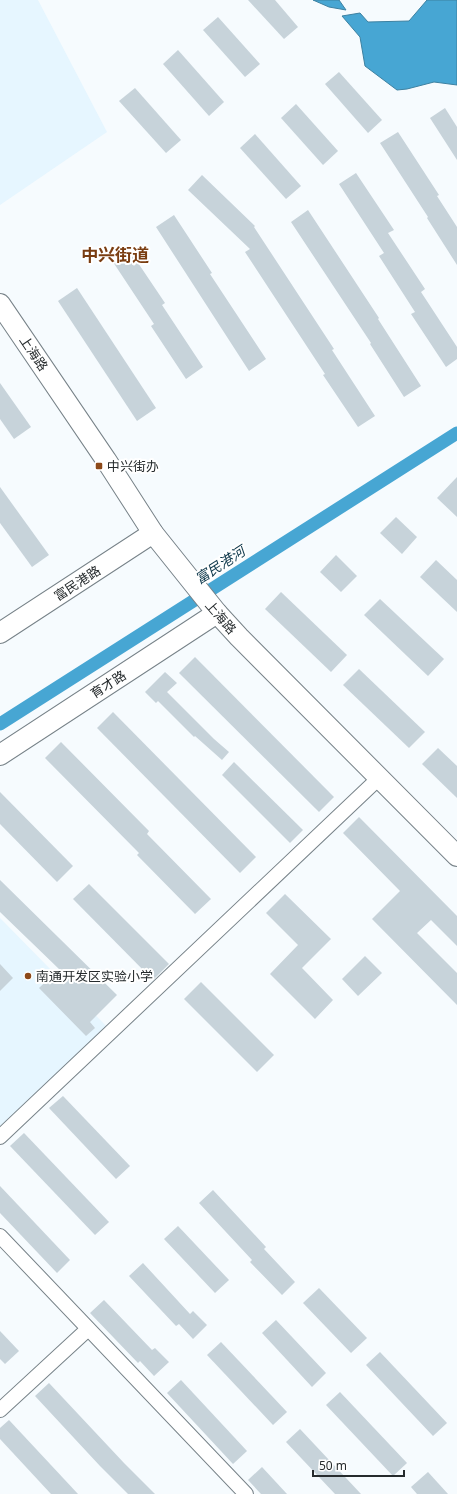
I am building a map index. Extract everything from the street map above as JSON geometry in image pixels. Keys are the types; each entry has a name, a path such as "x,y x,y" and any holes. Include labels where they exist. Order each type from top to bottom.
{"street":[{"name":"上海路","path":"0,304 154,533 216,612 457,856"},
{"name":"富民港路","path":"0,633 154,533"},
{"name":"育才路","path":"0,755 216,612"},
{"path":"0,1137 380,778"},
{"path":"0,1236 246,1494"},
{"path":"0,1410 88,1329"}],"shaded area":[{"path":"0,0 38,0 107,132 0,205"},
{"name":"南通开发区实验小学","path":"0,918 113,1033 0,1141"}],"water":[{"path":"313,0 339,0 346,10 329,7"},
{"path":"427,0 457,0 457,85 434,82 397,90 365,66 360,37 342,16 360,13 368,22 409,21"}],"building":[{"path":"248,0 275,0 298,27 284,39"},
{"path":"218,17 260,64 245,77 203,30"},
{"path":"178,50 224,102 209,116 163,64"},
{"path":"339,72 382,120 368,133 325,84"},
{"path":"135,88 181,140 166,153 119,101"},
{"path":"296,104 338,151 323,165 281,118"},
{"path":"445,108 457,127 457,160 430,118"},
{"path":"398,132 439,195 437,196 457,227 457,265 380,143"},
{"path":"255,134 301,186 286,199 240,148"},
{"path":"356,173 394,230 388,233 425,289 421,292 457,347 457,359 446,367 411,314 415,312 379,256 384,253 339,184"},
{"path":"202,175 255,226 254,227 334,349 332,350 375,416 358,427 245,252 250,249 188,190"},
{"path":"308,210 379,318 378,319 421,386 404,397 370,344 371,343 291,222"},
{"path":"174,215 212,273 210,274 266,359 249,371 156,227"},
{"path":"130,251 165,303 162,305 203,367 186,379 151,326 154,324 113,262"},
{"path":"77,288 156,408 137,421 58,301"},
{"path":"0,383 31,427 14,439 0,419"},
{"path":"457,477 457,517 437,498"},
{"path":"0,487 49,555 32,567 0,523"},
{"path":"396,517 417,537 402,554 380,533"},
{"path":"336,555 357,576 341,592 320,572"},
{"path":"436,560 457,580 457,612 420,577"},
{"path":"281,592 347,655 331,672 265,609"},
{"path":"380,599 444,659 428,676 364,615"},
{"path":"195,657 334,797 319,812 179,673"},
{"path":"359,669 425,732 409,748 343,685"},
{"path":"165,672 177,683 167,692 229,752 222,760 195,736 194,737 158,701 156,703 145,692"},
{"path":"113,712 256,857 240,873 97,728"},
{"path":"61,742 149,831 147,834 211,899 195,914 137,855 139,853 45,758"},
{"path":"438,748 457,766 457,798 422,764"},
{"path":"234,762 303,830 290,843 222,775"},
{"path":"0,792 73,866 57,882 0,824"},
{"path":"359,817 457,916 457,946 431,920 417,933 457,973 457,1005 372,919 400,891 343,833"},
{"path":"0,880 117,995 90,1022 95,1028 86,1036 39,988 59,969 0,912"},
{"path":"89,884 169,964 153,980 73,899"},
{"path":"285,894 331,939 302,968 333,1000 315,1019 270,974 298,945 266,913"},
{"path":"365,956 382,973 358,996 342,979"},
{"path":"0,964 13,978 0,991"},
{"path":"201,982 274,1055 257,1072 184,999"},
{"path":"63,1096 130,1166 116,1179 49,1108"},
{"path":"24,1133 109,1222 95,1235 10,1146"},
{"path":"0,1186 70,1260 57,1273 0,1213"},
{"path":"213,1190 266,1247 264,1249 295,1282 282,1295 250,1262 252,1260 199,1203"},
{"path":"178,1226 229,1280 215,1293 164,1239"},
{"path":"143,1263 190,1314 193,1311 207,1325 193,1339 179,1324 176,1326 129,1276"},
{"path":"319,1288 367,1338 351,1353 303,1303"},
{"path":"104,1300 152,1350 155,1348 169,1362 154,1376 140,1361 138,1363 90,1313"},
{"path":"276,1320 326,1373 312,1387 262,1333"},
{"path":"0,1331 19,1351 5,1364 0,1359"},
{"path":"221,1342 287,1412 273,1425 207,1355"},
{"path":"380,1352 447,1423 433,1436 366,1365"},
{"path":"181,1380 247,1451 233,1464 167,1393"},
{"path":"49,1383 155,1494 128,1494 100,1466 35,1396"},
{"path":"340,1392 407,1463 393,1476 326,1405"},
{"path":"9,1420 78,1494 51,1494 0,1439 0,1428"},
{"path":"300,1429 361,1494 335,1494 286,1442"},
{"path":"262,1467 287,1494 261,1494 248,1480"},
{"path":"428,1472 448,1494 417,1494 411,1487"}],"waterway":[{"name":"富民港河","path":"0,724 457,433"}],"place":[{"name":"中兴街办","path":"99,466"},
{"name":"南通开发区实验小学","path":"28,976"}],"district":[{"name":"中兴街道","path":"115,255"}]}
